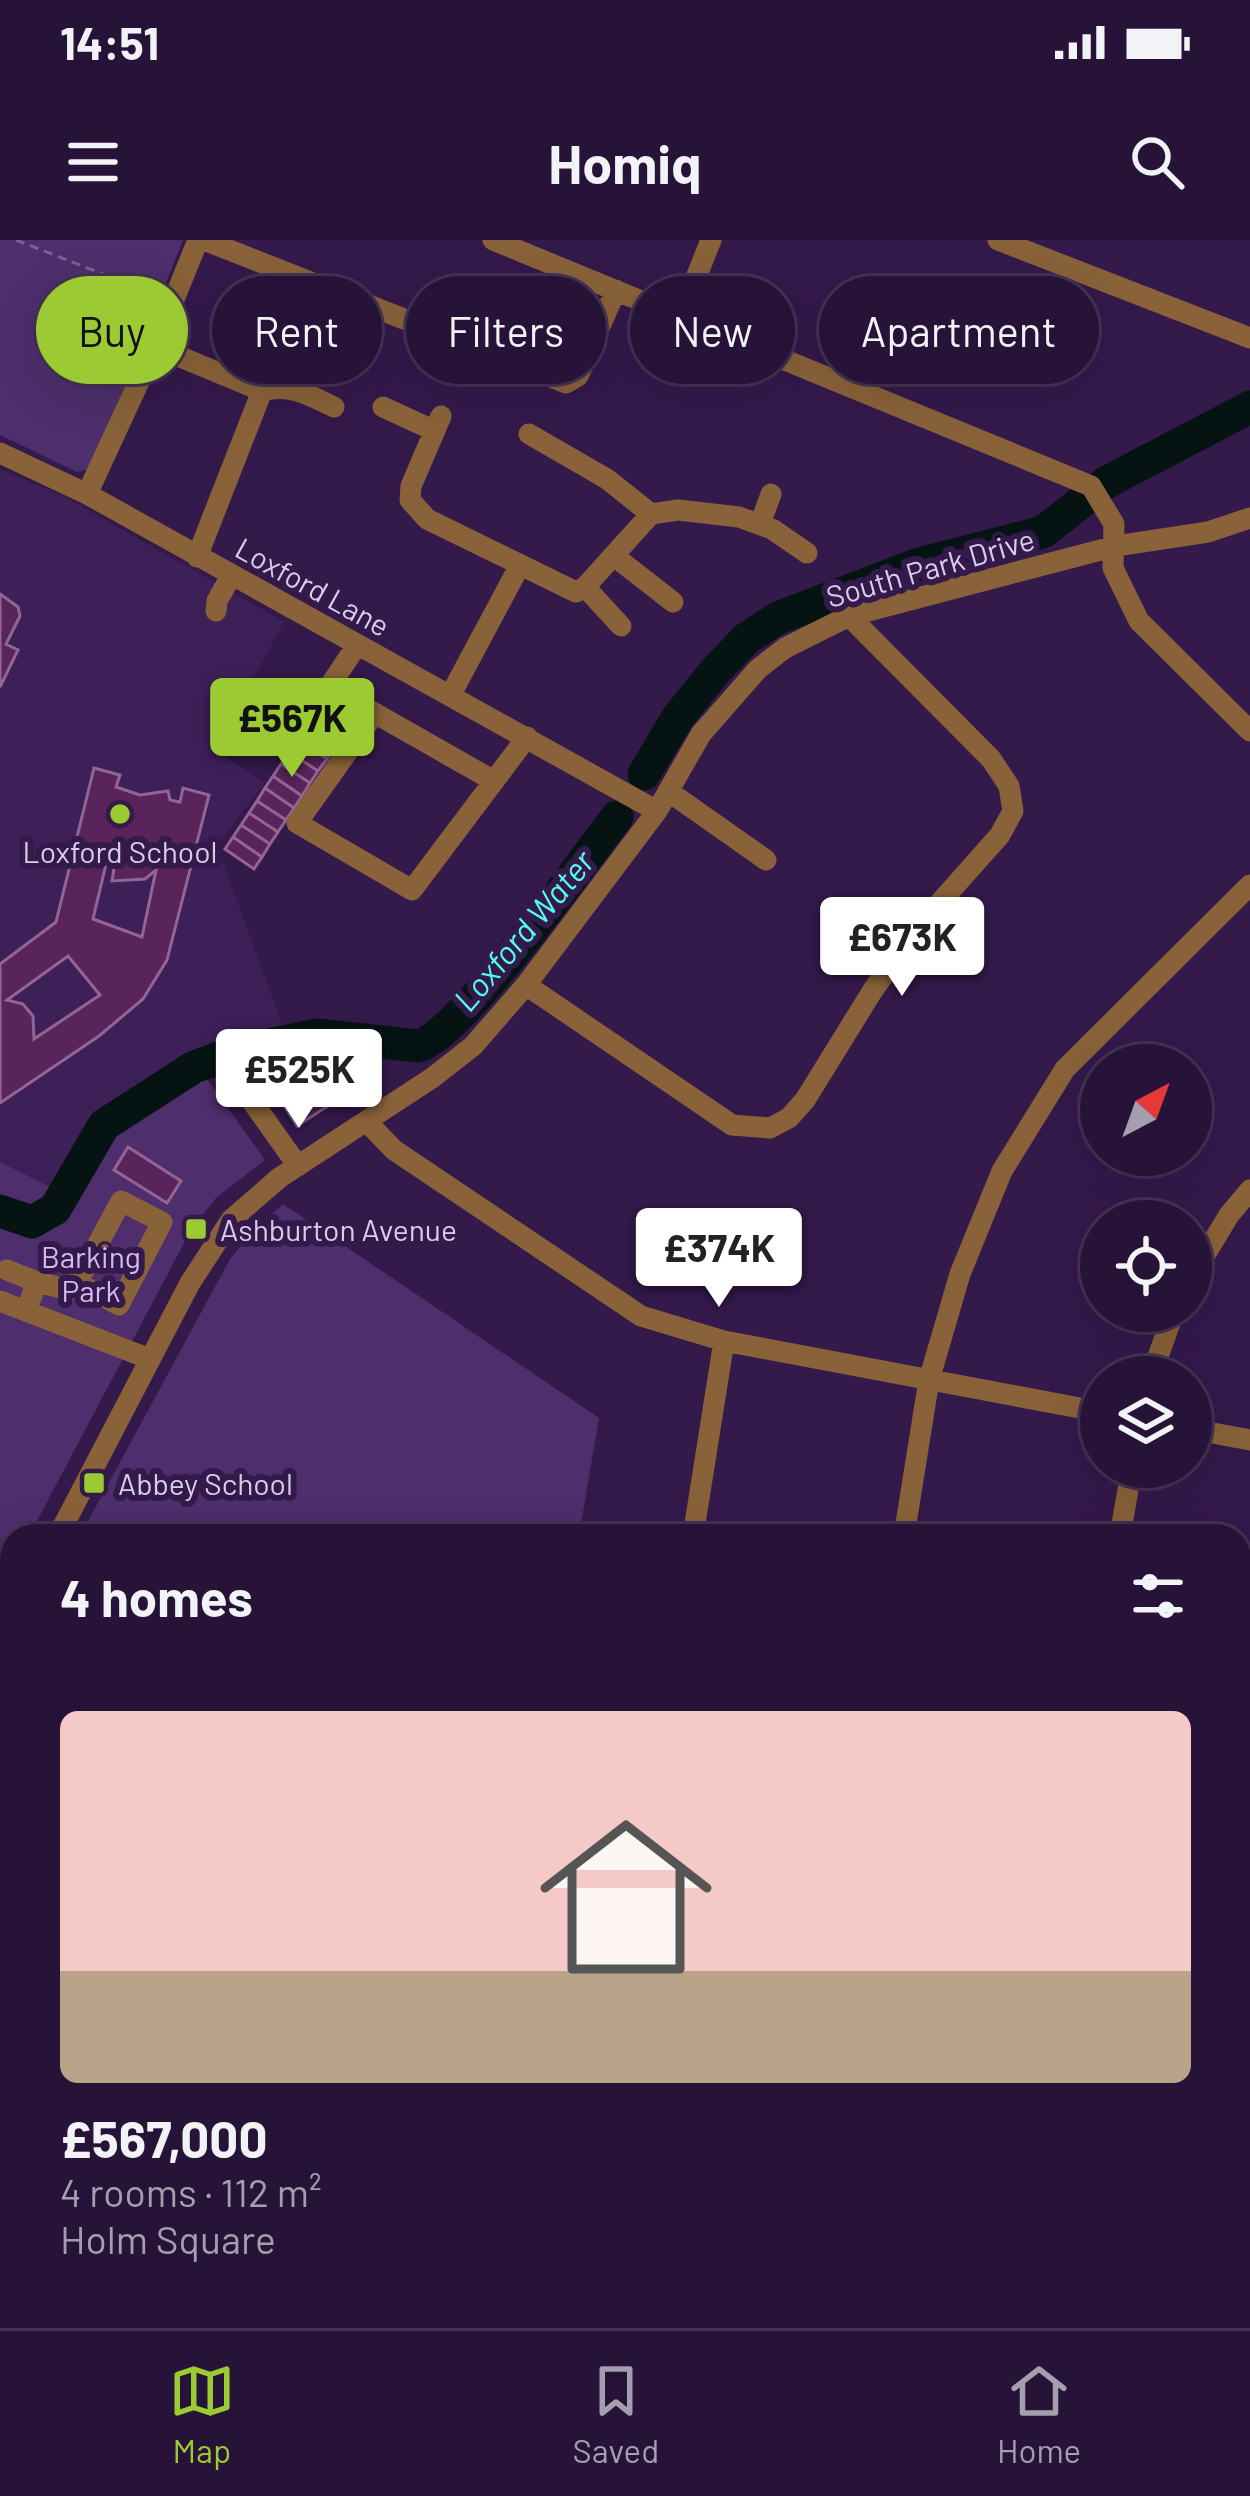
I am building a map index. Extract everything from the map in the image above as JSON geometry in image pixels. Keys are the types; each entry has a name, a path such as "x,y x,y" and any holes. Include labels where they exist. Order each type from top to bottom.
{"street":[{"path":"87,494 201,240 566,383 578,376 616,290"},
{"path":"493,240 630,296"},
{"path":"697,276 711,240"},
{"path":"998,240 1250,338"},
{"path":"188,360 262,391 280,386 296,389 334,407"},
{"path":"795,366 1095,491 1114,524 1113,568 1139,621 1250,730"},
{"path":"197,557 262,391"},
{"path":"383,407 438,423 411,486 410,500 428,519 576,592 651,514 677,510 739,517 760,524 807,554"},
{"path":"529,434 608,479 651,514"},
{"name":"Loxford Lane","path":"0,453 87,494 629,794 663,801 766,860"},
{"path":"760,524 771,494"},
{"name":"South Park Drive","path":"64,1524 190,1282 231,1220 252,1198 473,1046 526,985 663,801 700,734 758,669 785,648 849,616 1116,546 1208,532 1250,518"},
{"path":"614,556 674,602"},
{"path":"450,696 520,565"},
{"path":"216,611 231,576"},
{"path":"585,587 621,626"},
{"path":"526,985 732,1125 770,1128 789,1118 805,1100 873,990 920,925 1000,835 1012,812 1010,786 991,759 849,616"},
{"path":"358,645 329,687 494,782"},
{"path":"375,713 297,823 412,890 526,737"},
{"path":"906,1524 929,1380 960,1274 1002,1171 1065,1069 1250,885"},
{"path":"232,1072 298,1166"},
{"path":"367,1121 394,1150 641,1316 724,1341 1080,1408"},
{"path":"1212,1243 1250,1190"},
{"path":"8,1270 70,1290 121,1201 163,1222 118,1305 76,1283"},
{"path":"26,1311 37,1282"},
{"path":"0,1301 150,1359"},
{"path":"695,1524 724,1341"},
{"path":"1212,1433 1250,1439"},
{"path":"1122,1524 1128,1488"}],"path":[{"path":"16,240 109,276"}],"shaded area":[{"name":"Loxford School","path":"0,469 65,497 284,622 215,749 264,783 217,846 285,1032 203,1052 112,1107 88,1130 43,1208 26,1212 0,1201"}],"green space":[{"path":"0,240 183,240 169,276 36,276 36,384 126,384 92,468 77,472 0,435"},
{"name":"Barking Park","path":"200,1069 265,1160 216,1198 191,1230 35,1524 0,1524 0,1216 26,1225 53,1218 108,1127"},
{"path":"0,1162 56,1190 43,1208 26,1212 0,1201"},
{"path":"283,1204 599,1418 581,1524 86,1524 230,1259"}],"building":[{"path":"0,594 18,607 20,616 6,644 18,650 0,687"},
{"path":"305,727 335,747 327,759 297,740"},
{"path":"297,740 327,759 318,771 289,752"},
{"path":"289,752 318,771 310,783 281,764"},
{"path":"281,764 310,783 302,796 273,776"},
{"path":"94,768 120,775 116,787 140,795 168,791 170,800 180,802 183,788 209,795 167,960 143,999 99,1036 0,1103 0,964 56,922","holes":["107,860 115,862 112,881 145,879 156,870 142,937 93,919","68,956 100,995 34,1039 33,1016 23,1004 7,1000"]},
{"path":"273,776 302,796 294,808 265,788"},
{"path":"265,788 294,808 286,820 257,801"},
{"path":"257,801 286,820 278,832 249,813"},
{"path":"249,813 278,832 270,844 241,825"},
{"path":"241,825 270,844 262,857 233,837"},
{"path":"233,837 262,857 254,869 225,849"},
{"path":"307,1054 315,1066 332,1055 354,1089 297,1126 262,1071 279,1060 287,1067"},
{"path":"128,1147 181,1181 167,1203 114,1170"}],"waterway":[{"name":"Loxford Water","path":"644,774 678,717 717,669 747,638 778,618 919,564 1043,532 1107,482 1250,407"},
{"name":"Loxford Water","path":"0,1211 32,1222 55,1209 104,1125 194,1067 236,1052 317,1035 418,1046 437,1035 490,980 617,817"}],"place":[{"name":"Loxford School","path":"120,814"},
{"name":"Ashburton Avenue","path":"196,1229"},
{"name":"Abbey School","path":"94,1483"}]}
